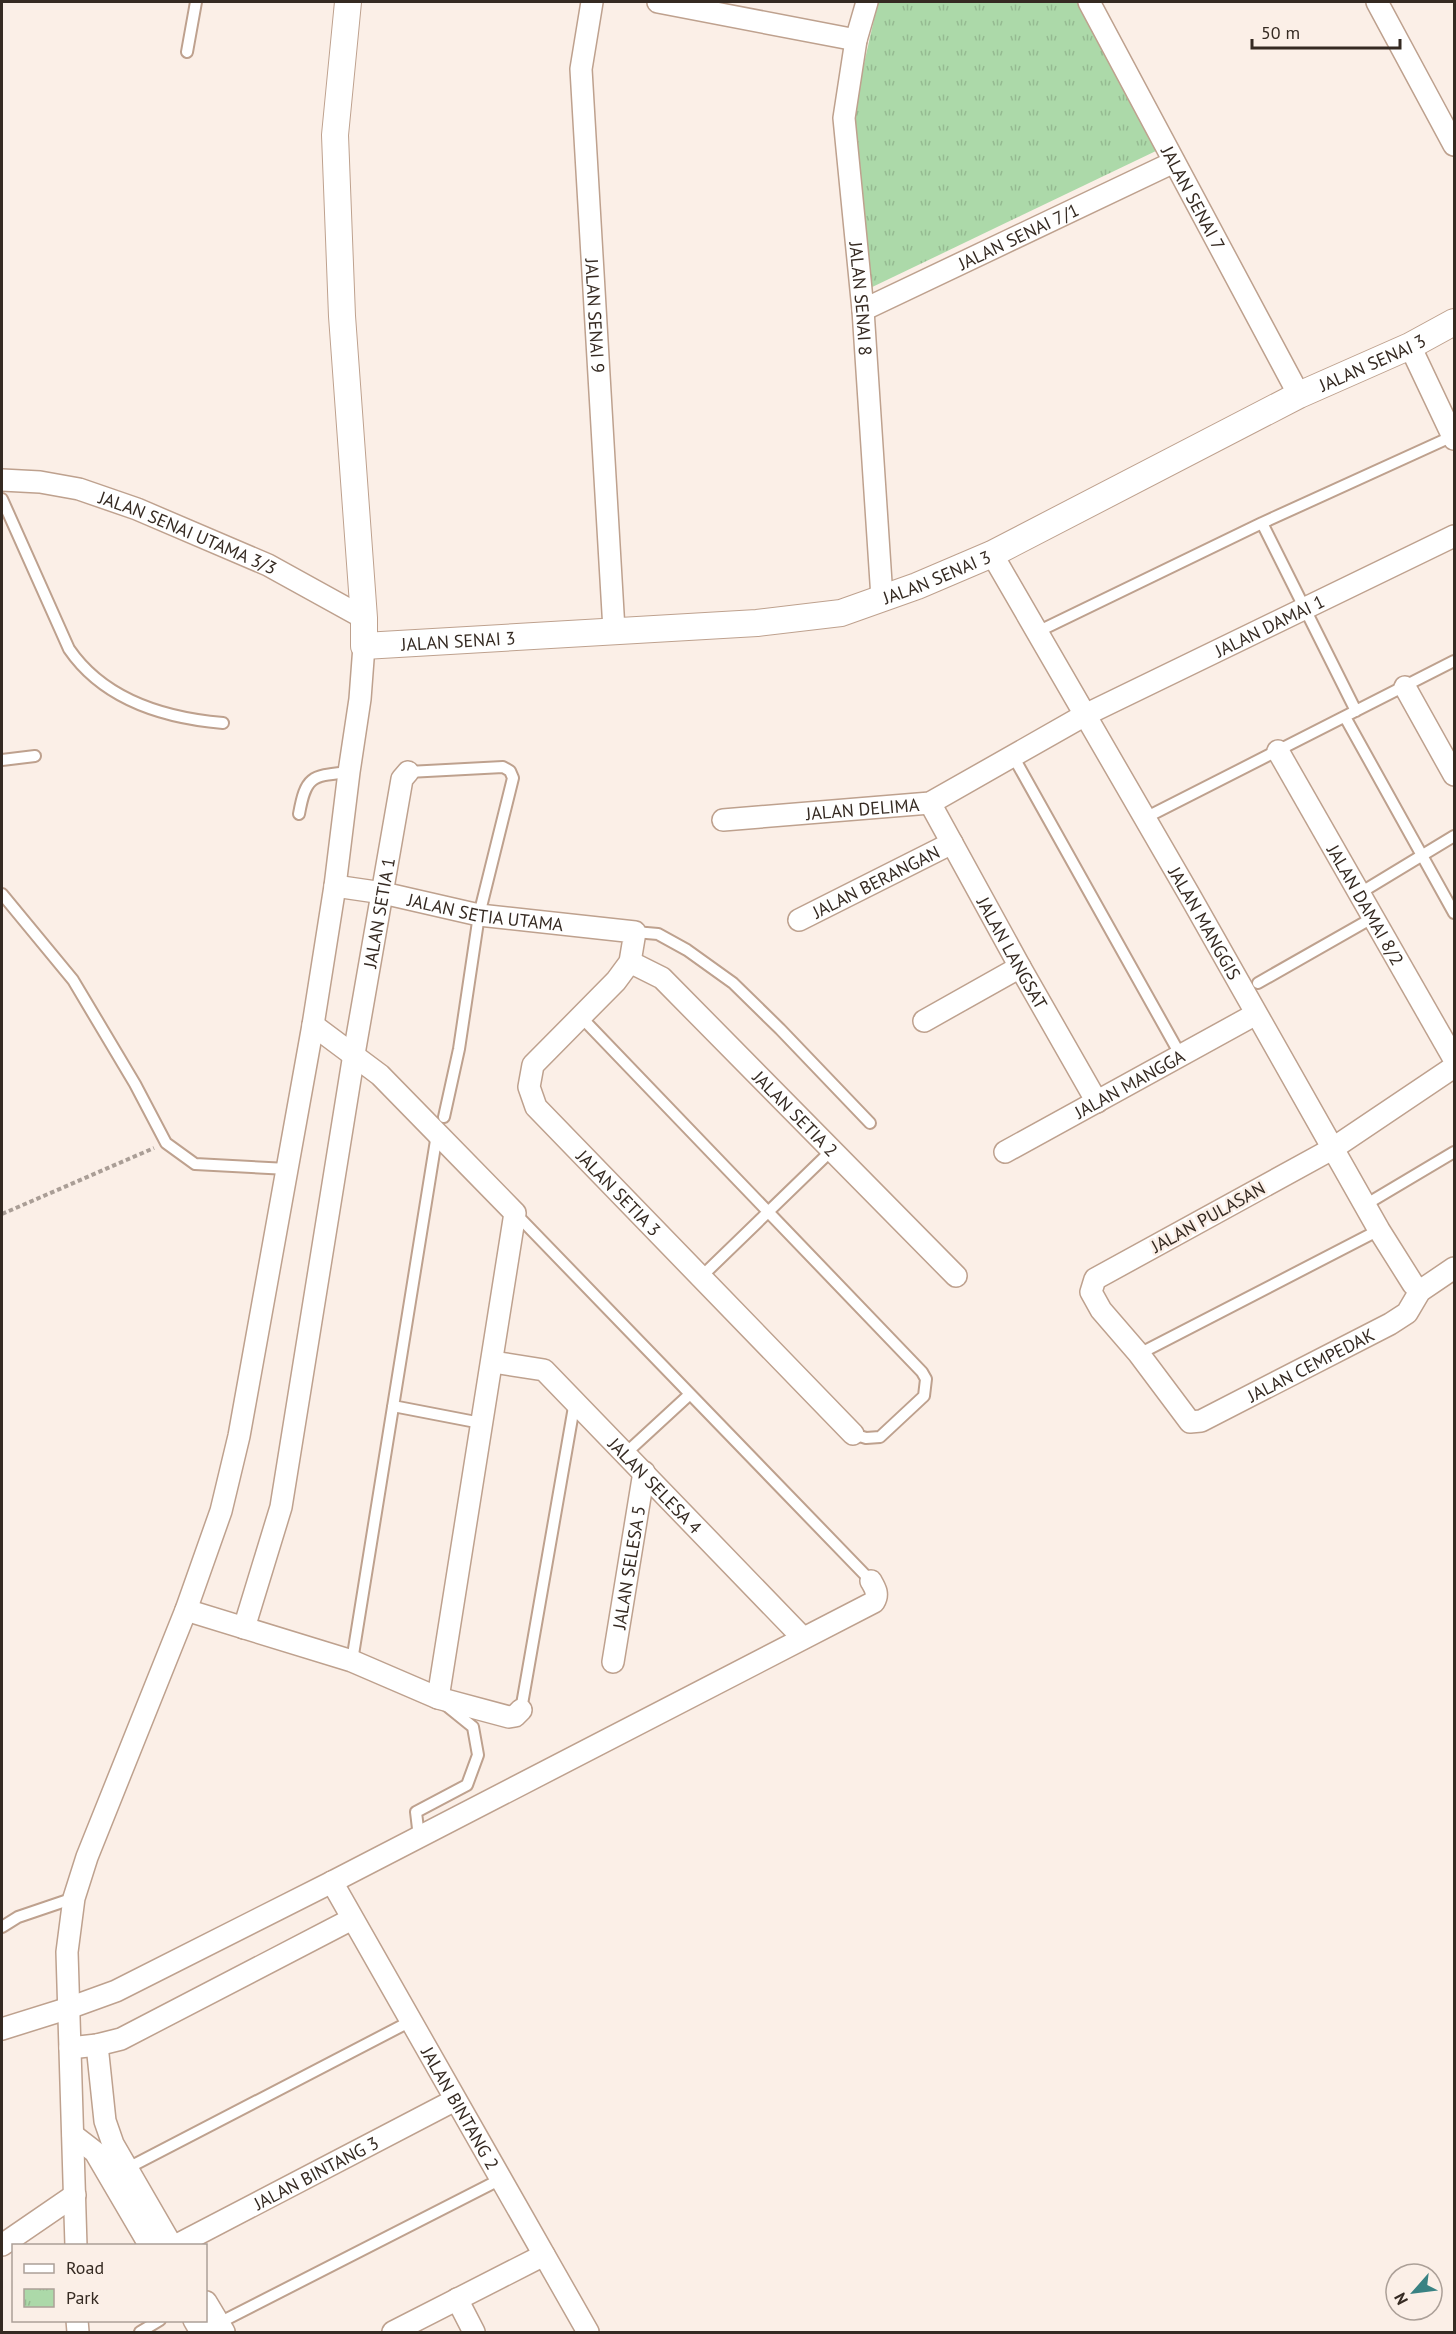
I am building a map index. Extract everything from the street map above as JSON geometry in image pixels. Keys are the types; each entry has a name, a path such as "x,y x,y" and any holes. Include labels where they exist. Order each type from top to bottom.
{"street":[{"path":"76,2244 67,1952 74,1898 87,1857 186,1610 221,1511 239,1436 313,1025 335,886 360,699 364,618 342,316 335,135 348,2"},
{"name":"JALAN SENAI 9","path":"592,2 581,69 614,630"},
{"path":"658,2 856,40"},
{"name":"JALAN SENAI 8","path":"867,2 856,40 843,118 863,310 882,598"},
{"name":"JALAN SENAI 7","path":"1089,2 1299,395"},
{"path":"1377,2 1455,145"},
{"name":"JALAN SENAI 7/1","path":"863,310 1174,162"},
{"name":"JALAN SENAI 3","path":"364,646 757,623 841,613 917,586 992,554 1299,395 1410,346 1455,322"},
{"path":"1410,346 1454,437"},
{"name":"JALAN SENAI UTAMA 3/3","path":"2,480 79,489 137,509 267,565 364,618"},
{"name":"JALAN DAMAI 1","path":"1085,716 1455,536"},
{"name":"JALAN MANGGIS","path":"992,554 1145,818 1378,1230 1420,1291"},
{"path":"1405,687 1455,776"},
{"name":"JALAN DELIMA","path":"723,820 930,803 1085,716"},
{"name":"JALAN DAMAI 8/2","path":"1278,751 1455,1059"},
{"name":"JALAN SETIA 1","path":"244,1628 280,1507 402,778 408,772"},
{"name":"JALAN LANGSAT","path":"930,803 1097,1102"},
{"name":"JALAN BERANGAN","path":"799,920 952,843"},
{"name":"JALAN SETIA UTAMA","path":"335,886 383,893 479,915 635,932"},
{"name":"JALAN SETIA 3","path":"635,932 630,962 616,981 533,1065 529,1087 536,1107 852,1434"},
{"name":"JALAN SETIA 2","path":"630,962 662,978 956,1276"},
{"path":"924,1021 1020,967"},
{"name":"JALAN MANGGA","path":"1005,1152 1256,1014"},
{"path":"313,1025 354,1054 441,1124 515,1213 438,1698"},
{"name":"JALAN PULASAN","path":"1139,1354 1101,1311 1091,1292 1095,1279 1332,1149 1455,1067"},
{"path":"1420,1291 1455,1268"},
{"name":"JALAN CEMPEDAK","path":"1139,1354 1190,1422 1201,1421 1390,1324 1407,1313 1420,1291"},
{"name":"JALAN SELESA 4","path":"493,1362 544,1370 803,1638"},
{"name":"JALAN SELESA 5","path":"613,1662 644,1472"},
{"path":"2,2029 116,1991 332,1882 874,1602 877,1597 876,1590 871,1581"},
{"path":"186,1610 352,1661 438,1698 509,1718 521,1710"},
{"name":"JALAN BINTANG 2","path":"332,1882 588,2332"},
{"path":"70,2048 122,2039 352,1919"},
{"path":"97,2045 105,2121 113,2144 173,2244"},
{"name":"JALAN BINTANG 3","path":"178,2244 455,2100"},
{"path":"73,2135 95,2152 149,2244"},
{"path":"2,2245 75,2195"},
{"path":"393,2332 544,2255"},
{"path":"457,2299 474,2332"},
{"path":"207,2305 215,2329"},
{"path":"199,2322 215,2329"}],"lane":[{"path":"187,52 196,2"},
{"path":"1037,632 1262,523 1454,437"},
{"path":"2,500 69,649 81,666 114,692 147,709 188,720 223,723"},
{"path":"1262,523 1356,711"},
{"path":"1145,818 1455,661"},
{"path":"1345,717 1455,913"},
{"path":"2,760 35,756"},
{"path":"1013,756 1181,1056"},
{"path":"352,1661 441,1124 459,1050 479,915 513,778 510,771 503,767 408,772"},
{"path":"299,814 303,792 312,780 319,776 349,772"},
{"path":"1359,893 1455,836"},
{"path":"2,894 73,980 135,1084 166,1143 195,1164 288,1169"},
{"path":"1258,983 1374,917"},
{"path":"635,932 658,934 687,950 733,983 870,1123"},
{"path":"581,1017 917,1366 926,1379 924,1396 880,1437 871,1438 852,1434"},
{"path":"702,1277 832,1150"},
{"path":"1365,1205 1455,1152"},
{"path":"515,1213 871,1581"},
{"path":"1139,1354 1378,1230"},
{"path":"626,1453 689,1395"},
{"path":"521,1710 576,1401"},
{"path":"393,1406 481,1423"},
{"path":"419,1837 416,1812 467,1785 478,1755 473,1727 438,1698"},
{"path":"2,1927 18,1917 74,1898"},
{"path":"126,2169 411,2021"},
{"path":"215,2329 501,2180"},
{"path":"140,2332 157,2322"}],"path":[{"path":"2,1214 166,1143"}],"green space":[{"path":"878,2 1078,2 1158,150 866,290 853,112"}]}
